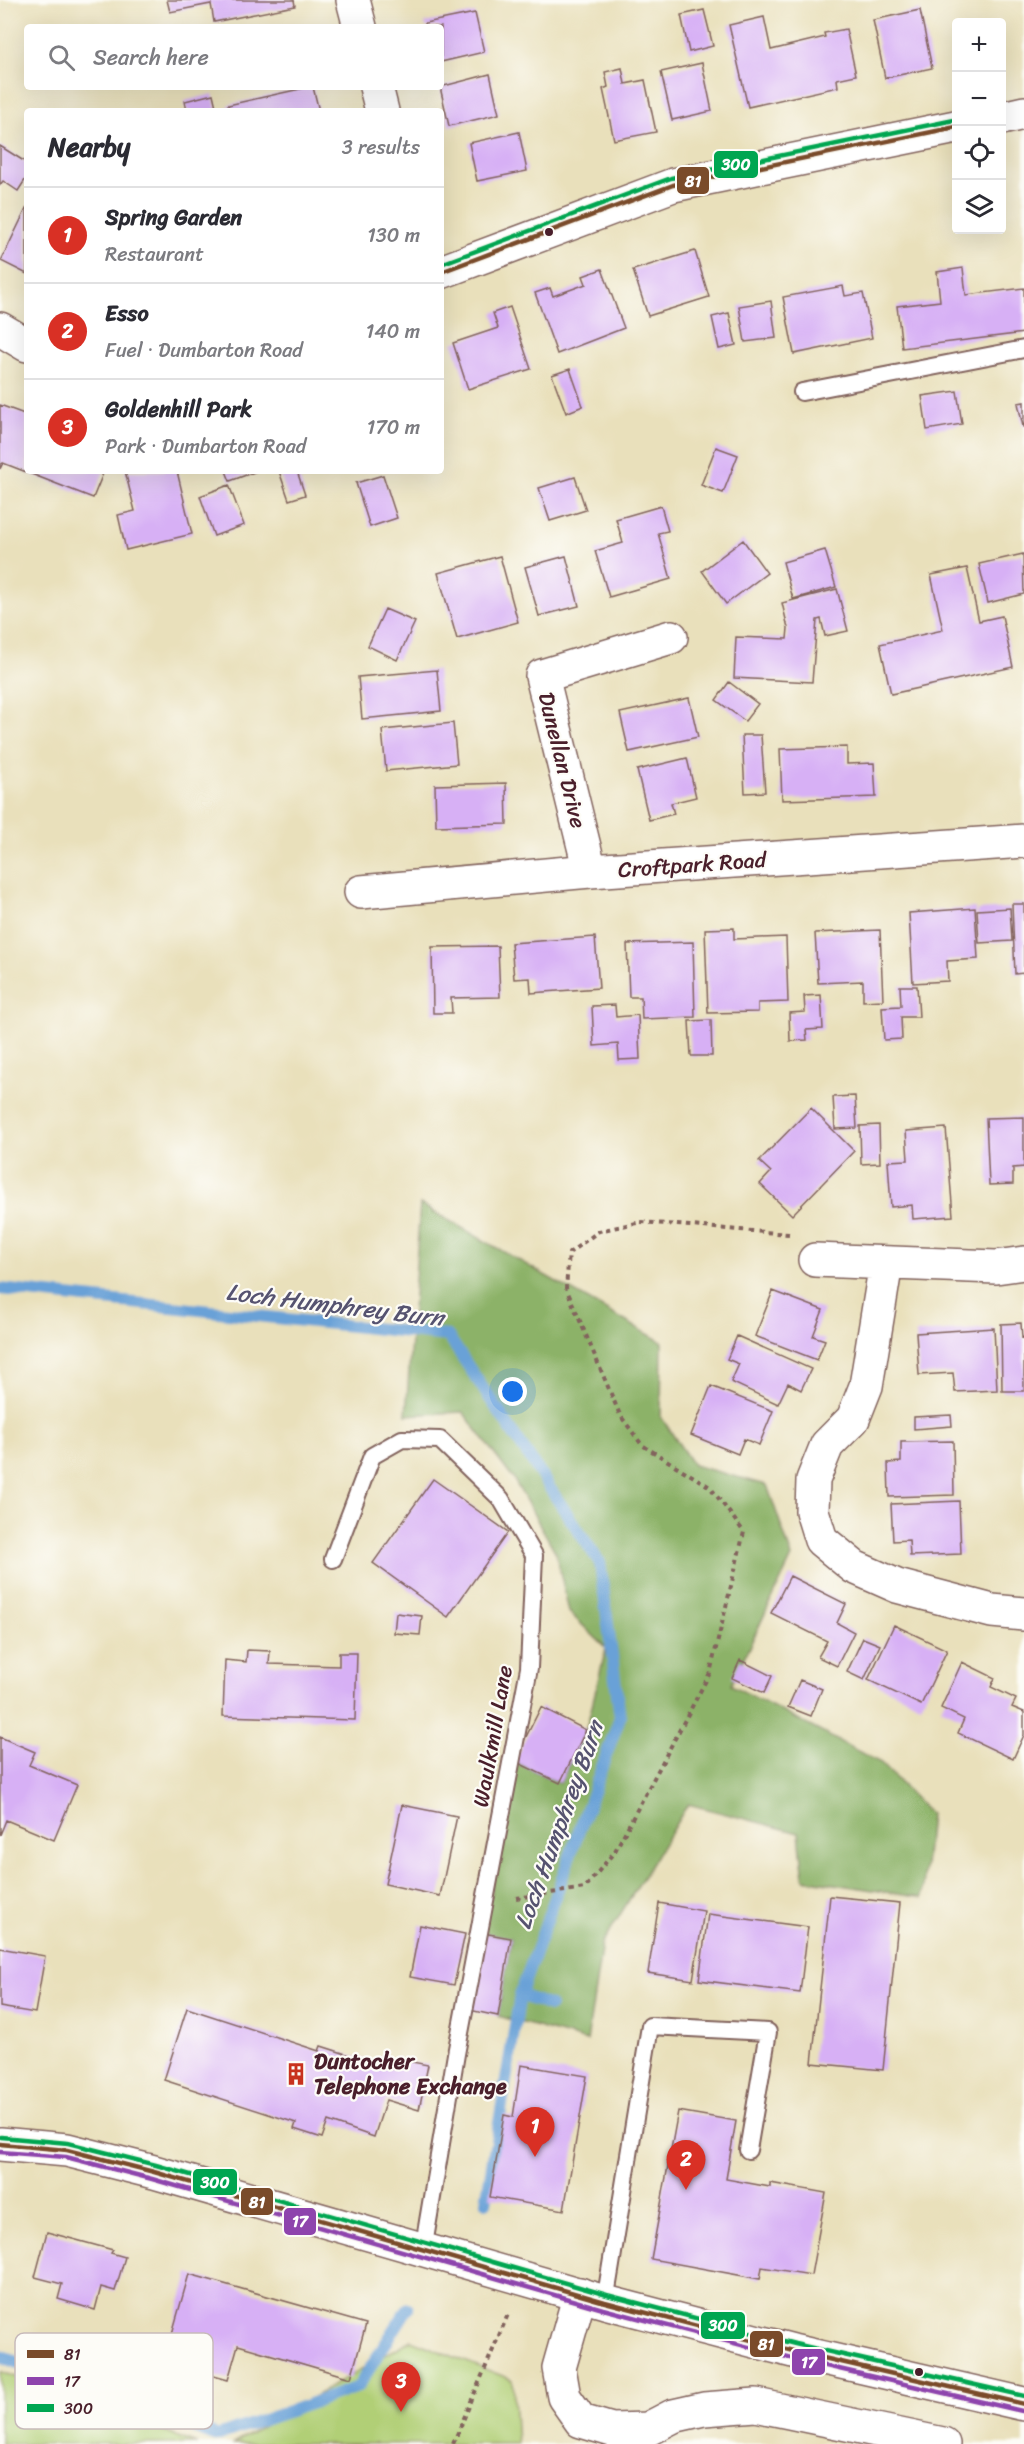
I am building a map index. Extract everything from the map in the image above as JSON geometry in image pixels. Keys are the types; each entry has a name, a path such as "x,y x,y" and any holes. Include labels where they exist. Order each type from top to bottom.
{"street":[{"path":"353,0 359,24"},
{"path":"377,90 381,108"},
{"path":"1006,117 1024,113"},
{"path":"444,271 674,185 952,128"},
{"path":"0,328 24,343"},
{"name":"Dunellan Drive","path":"590,871 542,676 671,637"},
{"name":"Croftpark Road","path":"361,892 590,871 1024,841"},
{"path":"815,1260 996,1267 1024,1263"},
{"path":"886,1263 866,1386 853,1419 827,1445 813,1480 812,1510 821,1540 854,1567 897,1586 992,1611 1024,1614"},
{"path":"0,2144 67,2150 154,2172 593,2298 793,2351 1024,2404"},
{"path":"593,2298 559,2368 564,2397 581,2421 612,2430 648,2429 674,2416 704,2409 756,2405 943,2444"}],"lane":[{"path":"802,392 1024,349"},
{"name":"Waulkmill Lane","path":"333,1559 372,1456 402,1438 440,1440 501,1499 534,1556 528,1668 456,2054 423,2251"},
{"path":"593,2298 650,2026 768,2032 748,2150"}],"path":[{"path":"487,1890 501,1898 522,1898 585,1888 615,1851 710,1673 744,1532 710,1487 642,1445 620,1415 566,1288 568,1253 599,1231 641,1222 790,1234 815,1260"},
{"path":"453,2444 524,2279"}],"green space":[{"path":"420,1204 662,1342 661,1417 693,1465 767,1485 792,1557 731,1685 881,1763 930,1814 922,1898 804,1879 799,1833 688,1804 602,1944 587,2041 498,2016 511,1938 483,1933 514,1761 560,1783 586,1730 606,1648 569,1612 556,1553 514,1480 463,1412 406,1415"},
{"path":"411,2340 513,2380 517,2444 233,2444"},
{"path":"0,2371 15,2377 15,2429 157,2429 197,2444 0,2444"}],"building":[{"path":"167,0 294,0 295,6 214,22 211,4 170,12"},
{"path":"704,10 713,46 689,52 681,15"},
{"path":"920,10 932,68 885,78 873,20"},
{"path":"475,13 484,52 444,61 444,24 425,23"},
{"path":"764,17 771,50 825,37 824,33 846,29 856,75 837,79 838,87 748,107 729,25"},
{"path":"702,63 712,111 672,120 661,72"},
{"path":"622,68 625,84 645,80 656,132 614,140 603,89 608,87 605,72"},
{"path":"490,74 499,114 449,126 441,90 444,90 444,86"},
{"path":"296,90 314,90 318,108 228,108 228,105"},
{"path":"213,94 216,108 186,108 185,101"},
{"path":"519,132 527,171 477,181 469,143"},
{"path":"0,146 24,161 24,182 18,191 3,181 0,185"},
{"path":"24,213 24,272 1,261"},
{"path":"695,251 709,297 648,316 633,270"},
{"path":"963,268 966,295 1024,288 1024,333 902,348 897,306 940,301 937,272"},
{"path":"602,269 624,328 557,354 535,293 550,288 553,296 586,284 583,276"},
{"path":"843,286 845,296 863,293 872,338 794,354 783,297"},
{"path":"771,301 776,338 745,342 739,306"},
{"path":"510,307 531,369 468,389 453,343 498,328 493,313"},
{"path":"729,313 736,345 719,349 712,317"},
{"path":"570,369 583,406 566,413 552,375"},
{"path":"957,391 962,424 927,430 922,396"},
{"path":"1024,402 1024,427 1023,427 1018,403"},
{"path":"0,405 24,414 24,471 3,463 0,469"},
{"path":"716,447 738,455 723,493 701,485"},
{"path":"31,474 103,474 93,498"},
{"path":"126,474 178,474 192,534 126,550 118,515 135,511"},
{"path":"227,474 249,474 230,481"},
{"path":"280,474 298,474 305,495 289,500"},
{"path":"383,475 397,518 370,527 356,483"},
{"path":"575,477 586,510 550,521 539,488"},
{"path":"229,485 244,525 214,536 200,496"},
{"path":"661,506 668,531 658,533 671,579 609,597 595,551 623,543 616,519"},
{"path":"743,540 767,573 726,604 702,571"},
{"path":"825,550 836,587 793,599 783,562"},
{"path":"1023,554 1024,594 988,603 979,564"},
{"path":"500,556 518,622 457,639 438,573"},
{"path":"566,556 579,606 539,616 525,567"},
{"path":"967,568 979,621 1002,616 1013,667 891,694 880,644 943,630 931,575"},
{"path":"837,589 848,631 825,636 821,619 817,620 812,682 734,678 736,637 787,639 788,628 782,603"},
{"path":"385,609 415,622 397,660 368,646"},
{"path":"437,670 441,711 362,719 358,677"},
{"path":"729,682 758,704 745,721 716,700"},
{"path":"689,698 698,737 629,752 620,713"},
{"path":"453,723 457,764 386,771 382,730"},
{"path":"742,735 761,735 765,792 745,793"},
{"path":"847,747 847,764 874,763 876,797 782,800 780,749"},
{"path":"687,758 696,797 671,803 674,814 649,820 637,770"},
{"path":"506,783 507,824 436,826 435,785"},
{"path":"1012,904 1024,904 1024,973 1015,974"},
{"path":"975,908 978,959 947,961 948,981 913,983 909,913"},
{"path":"1010,908 1012,941 979,943 977,910"},
{"path":"734,928 734,939 786,937 788,1002 758,1003 758,1012 708,1013 705,929"},
{"path":"880,930 883,1000 863,1001 863,981 818,983 815,933"},
{"path":"595,937 599,988 531,993 530,978 514,979 511,943"},
{"path":"693,942 695,1017 642,1019 641,997 629,997 627,944"},
{"path":"498,946 500,997 451,998 452,1013 433,1013 432,947"},
{"path":"900,986 917,986 919,1017 901,1017 902,1039 884,1040 882,1007 901,1006"},
{"path":"821,995 823,1029 806,1030 807,1040 790,1041 789,1013 805,1012 804,996"},
{"path":"615,1005 616,1017 638,1015 640,1059 619,1060 618,1044 594,1046 592,1006"},
{"path":"711,1020 712,1056 691,1056 689,1021"},
{"path":"855,1096 857,1128 835,1129 833,1097"},
{"path":"811,1108 854,1151 792,1215 760,1184 771,1172 759,1161"},
{"path":"1024,1117 1024,1167 1013,1168 1013,1184 989,1185 986,1118"},
{"path":"879,1125 880,1163 861,1164 860,1126"},
{"path":"946,1128 953,1216 913,1219 912,1205 891,1207 888,1161 908,1160 906,1131"},
{"path":"773,1291 823,1310 813,1336 825,1340 817,1360 755,1336"},
{"path":"1021,1323 1022,1338 1024,1337 1024,1391 1002,1391 1001,1324"},
{"path":"994,1328 997,1390 955,1392 953,1373 919,1375 916,1333"},
{"path":"737,1336 811,1369 801,1390 788,1383 778,1404 731,1382 739,1364 727,1359"},
{"path":"711,1386 773,1411 759,1445 744,1439 738,1454 691,1435"},
{"path":"951,1415 952,1426 914,1429 914,1417"},
{"path":"953,1441 954,1495 889,1497 888,1463 901,1462 901,1442"},
{"path":"433,1479 508,1532 448,1617 373,1563"},
{"path":"959,1501 961,1554 910,1556 909,1540 893,1541 891,1504"},
{"path":"790,1576 846,1604 837,1623 854,1632 837,1666 818,1657 827,1641 771,1613"},
{"path":"396,1613 422,1616 420,1635 394,1633"},
{"path":"894,1625 947,1650 921,1705 868,1680"},
{"path":"863,1638 880,1645 864,1680 847,1672"},
{"path":"247,1650 270,1651 269,1664 339,1666 339,1653 357,1653 355,1720 223,1716 225,1660 246,1662"},
{"path":"740,1660 772,1676 764,1693 732,1678"},
{"path":"962,1662 995,1678 991,1687 1016,1699 1012,1707 1024,1712 1024,1735 1013,1759 958,1733 964,1719 941,1708"},
{"path":"800,1680 822,1689 811,1716 788,1707"},
{"path":"541,1707 586,1730 560,1783 514,1761"},
{"path":"0,1737 35,1752 29,1765 77,1785 54,1840 6,1820 0,1835"},
{"path":"402,1805 457,1816 440,1896 385,1884"},
{"path":"830,1896 900,1903 883,2070 812,2063"},
{"path":"659,1903 704,1911 693,1980 648,1973"},
{"path":"708,1914 808,1927 800,1993 699,1980"},
{"path":"420,1925 465,1934 454,1985 410,1977"},
{"path":"483,1933 511,1938 498,2016 469,2010"},
{"path":"0,1948 45,1956 35,2013 0,2007"},
{"name":"Duntocher Telephone Exchange","path":"187,2008 319,2051 321,2046 393,2069 397,2059 428,2065 419,2110 386,2100 374,2137 328,2121 322,2138 294,2129 296,2123 164,2080"},
{"path":"521,2065 587,2076 564,2210 490,2197 504,2115 513,2117"},
{"path":"678,2111 736,2121 726,2179 770,2187 770,2183 826,2193 811,2275 762,2267 760,2279 651,2259"},
{"path":"47,2232 113,2250 111,2253 125,2257 115,2291 101,2287 95,2310 58,2299 62,2284 35,2277"},
{"path":"189,2274 366,2324 351,2378 238,2345 228,2380 213,2376 213,2333 172,2333"}],"waterway":[{"name":"Loch Humphrey Burn","path":"0,1289 448,1336 600,1563 620,1717 520,1995 486,2202"},
{"path":"520,1995 550,2006"},
{"path":"199,2429 218,2436 358,2387 408,2308"},
{"path":"0,2356 15,2362"}],"transit line":[{"name":"300","path":"444,263 671,178 952,120"},
{"name":"81","path":"444,271 673,185 952,128"},
{"name":"300","path":"1,2137 68,2143 156,2165 607,2295 795,2344 1024,2396"},
{"name":"81","path":"0,2144 67,2150 154,2172 605,2302 793,2351 1024,2404"},
{"name":"17","path":"0,2152 66,2157 152,2179 603,2309 791,2358 1022,2411"}],"place":[{"name":"Duntocher Telephone Exchange","path":"296,2074"},
{"name":"Spring Garden","path":"535,2157"},
{"name":"Esso","path":"686,2190"},
{"name":"Goldenhill Park","path":"401,2412"}]}
